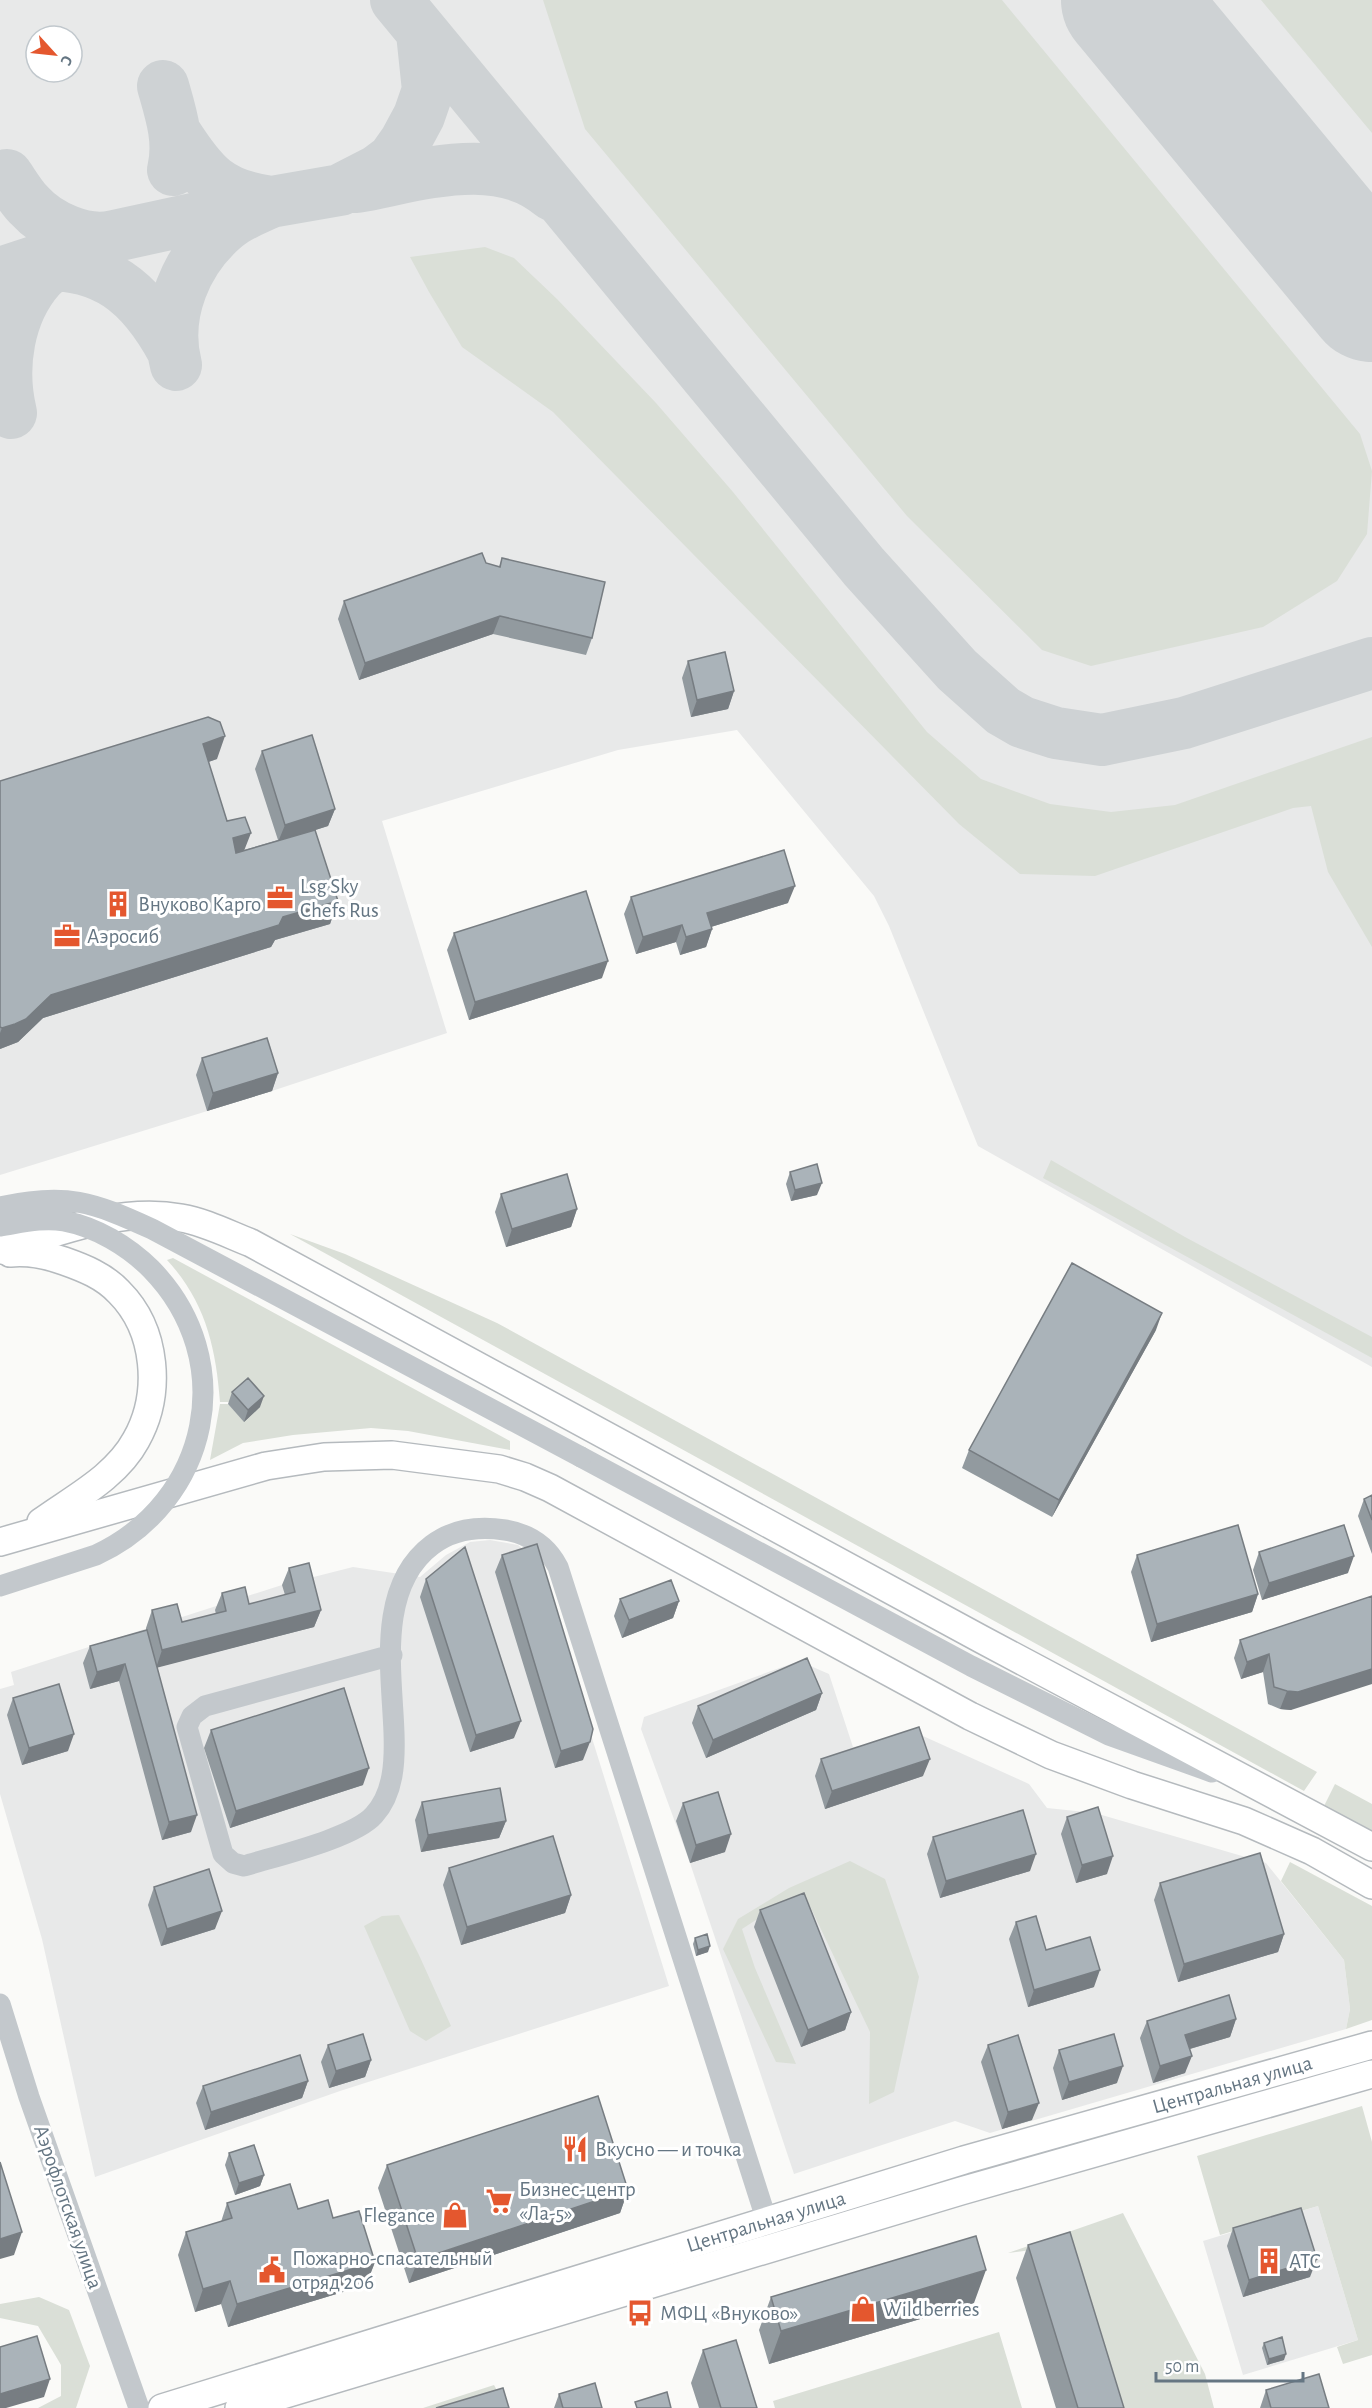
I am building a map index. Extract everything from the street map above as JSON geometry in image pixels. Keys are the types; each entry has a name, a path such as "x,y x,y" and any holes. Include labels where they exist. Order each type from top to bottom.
{"main road":[{"path":"0,1250 118,1216 148,1215 181,1218 250,1243 970,1633 1372,1847"},
{"path":"0,1255 20,1252 52,1257 83,1267 108,1282 128,1303 140,1324 151,1354 153,1372 147,1416 136,1441 120,1464 109,1474 11,1538"},
{"path":"11,1538 266,1466 304,1458 392,1455 499,1469 550,1488 822,1638 970,1716 1051,1755 1100,1774 1244,1821 1312,1851 1372,1885"},
{"name":"Центральная улица","path":"162,2408 964,2160 1372,2045"},
{"name":"Центральная улица","path":"239,2408 961,2191 1372,2074"}],"street":[{"path":"0,1207 59,1200 107,1208 152,1229 971,1666 1109,1735 1272,1794"},
{"path":"0,1226 35,1221 63,1221 103,1235 144,1262 173,1296 193,1334 201,1370 203,1405 190,1459 178,1486 148,1521 111,1548 96,1555 0,1586"},
{"path":"392,1655 205,1706 192,1716 187,1727 223,1854 233,1863 244,1866 351,1833 374,1816 386,1796 395,1768 392,1655 391,1636 400,1592 415,1562 435,1543 464,1530 480,1527 494,1528 527,1536 550,1552 569,1600 775,2247"},
{"name":"Аэрофлотская улица","path":"0,2004 32,2107 139,2408"}],"shaded area":[{"path":"0,0 1372,0 1372,1367 978,1146 889,926 874,896 737,730 618,750 382,821 447,1033 272,1091 0,1175"},
{"path":"543,0 1002,0 1360,434 1372,471 1367,534 1337,581 1263,627 1091,666 1042,650 907,516 585,129"},
{"path":"1261,0 1372,0 1372,133"},
{"path":"485,247 514,258 557,299 656,403 733,492 927,732 981,779 1050,804 1111,812 1175,805 1372,737 1372,947 1328,872 1311,806 1293,808 1095,876 1020,874 959,824 553,412 462,347 410,257"},
{"path":"1051,1160 1185,1237 1372,1337 1372,1358 1043,1178"},
{"path":"290,1234 345,1254 497,1323 1317,1772 1304,1791"},
{"path":"173,1258 510,1441 510,1450 408,1431 371,1428 293,1435 243,1443 210,1460 220,1404 228,1404 244,1421 230,1402 220,1402 215,1362 206,1326 191,1292 167,1260"},
{"path":"490,1540 518,1545 537,1561 669,1986 340,2091 95,2177 42,1939 0,1794 0,1689 14,1685 11,1672 282,1585 353,1567 420,1577 446,1555 470,1542"},
{"path":"799,1661 829,1674 853,1747 923,1736 1029,1784 1047,1808 1095,1813 1266,1863 1344,1960 1350,2009 1346,2029 990,2133 955,2121 794,2174 690,1863 641,1729 644,1717"},
{"path":"1335,1784 1372,1804 1372,1833 1324,1806"},
{"path":"850,1861 885,1879 919,1977 894,2092 869,2104 870,2032 807,1900 779,1905 742,1929 755,1968 796,2064 776,2062 723,1949 738,1919 789,1888"},
{"path":"1290,1862 1372,1906 1372,2020 1346,2029 1350,2009 1344,1960 1281,1881"},
{"path":"399,1915 451,2026 426,2041 410,2031 364,1926 382,1916"},
{"path":"1362,2106 1372,2142 1372,2355 1343,2364 1337,2347 1358,2340 1318,2206 1220,2235 1197,2156"},
{"path":"1318,2206 1358,2340 1243,2375 1203,2241"},
{"path":"1123,2213 1205,2374 1214,2408 1107,2408 1048,2248 1008,2253"},
{"path":"39,2297 69,2310 90,2366 76,2408 38,2408 61,2396 61,2365 38,2326 0,2318 0,2304"},
{"path":"999,2332 1022,2408 775,2408 773,2401"},
{"path":"494,2385 502,2400 479,2408 423,2408"}],"building":[{"path":"482,553 486,563 500,567 502,558 605,582 592,638 500,616 365,663 344,601"},
{"path":"725,652 734,691 697,700 688,661"},
{"name":"Внуково Карго","path":"208,717 220,722 225,736 203,744 227,821 245,817 251,833 233,838 236,853 315,830 338,901 283,917 279,925 51,995 26,1019 0,1027 0,781"},
{"path":"312,735 335,809 285,825 262,751"},
{"path":"784,850 795,886 707,913 712,929 686,937 682,925 643,937 631,897"},
{"path":"586,891 608,961 475,1002 454,933"},
{"path":"267,1038 278,1073 213,1093 202,1058"},
{"path":"817,1164 822,1183 795,1190 790,1172"},
{"path":"567,1174 577,1209 512,1229 501,1194"},
{"path":"1072,1263 1162,1313 1059,1500 969,1450"},
{"path":"248,1378 264,1396 248,1410 232,1392"},
{"path":"1372,1495 1372,1520 1364,1499"},
{"path":"1238,1525 1258,1594 1157,1624 1137,1555"},
{"path":"1344,1525 1354,1556 1269,1583 1259,1552"},
{"path":"537,1544 593,1729 590,1742 561,1751 502,1555"},
{"path":"465,1547 521,1721 476,1735 426,1579"},
{"path":"309,1563 321,1610 162,1650 152,1610 177,1604 182,1622 226,1611 222,1593 245,1587 249,1604 295,1592 289,1568"},
{"path":"671,1580 679,1601 629,1620 620,1599"},
{"path":"1372,1596 1372,1669 1298,1692 1274,1687 1269,1654 1247,1662 1240,1640"},
{"path":"147,1630 197,1815 169,1822 125,1664 97,1672 90,1646"},
{"path":"807,1658 822,1693 713,1740 698,1706"},
{"path":"59,1684 74,1734 29,1748 13,1698"},
{"path":"344,1688 369,1768 236,1811 211,1730"},
{"path":"919,1727 930,1759 832,1791 821,1759"},
{"path":"500,1788 506,1821 428,1835 422,1802"},
{"path":"718,1792 731,1834 696,1845 683,1803"},
{"path":"1098,1807 1113,1856 1082,1865 1067,1817"},
{"path":"1023,1810 1036,1854 946,1881 933,1837"},
{"path":"553,1836 571,1895 467,1927 449,1868"},
{"path":"1260,1853 1284,1934 1184,1964 1160,1883"},
{"path":"209,1869 222,1911 167,1929 154,1887"},
{"path":"804,1893 851,2012 808,2030 760,1910"},
{"path":"1036,1916 1046,1950 1090,1937 1100,1970 1034,1990 1016,1922"},
{"path":"707,1934 710,1946 698,1950 695,1938"},
{"path":"1229,1995 1236,2019 1185,2035 1192,2056 1160,2066 1147,2021"},
{"path":"363,2034 371,2060 336,2071 328,2045"},
{"path":"1114,2034 1123,2066 1069,2082 1059,2050"},
{"path":"1018,2035 1039,2103 1008,2112 988,2045"},
{"path":"300,2055 308,2081 211,2112 203,2086"},
{"name":"Бизнес-центр «Ла-5»","path":"598,2096 628,2190 418,2260 387,2165"},
{"path":"254,2145 264,2175 239,2183 229,2153"},
{"path":"0,2162 22,2232 0,2239"},
{"name":"Пожарно-спасательный отряд 206","path":"290,2184 298,2209 328,2200 333,2218 359,2211 375,2262 237,2304 230,2281 203,2289 186,2232 232,2218 227,2203"},
{"name":"АТС","path":"1301,2208 1317,2259 1249,2280 1233,2228"},
{"path":"1070,2232 1124,2408 1078,2408 1028,2245"},
{"path":"976,2236 986,2270 781,2331 771,2297"},
{"path":"37,2336 50,2379 0,2394 0,2347"},
{"path":"1282,2337 1286,2354 1269,2359 1264,2343"},
{"path":"736,2340 757,2408 721,2408 703,2350"},
{"path":"1319,2374 1329,2408 1271,2408 1266,2390"},
{"path":"595,2383 602,2408 563,2408 559,2394"},
{"path":"503,2388 509,2408 436,2408"},
{"path":"667,2392 671,2408 637,2408 635,2402"}],"taxiway":[{"path":"396,0 864,567 957,670 1003,711 1022,722 1056,733 1102,740 1184,723 1372,663"},
{"path":"0,273 110,237 271,202 340,190 377,171 393,159 405,142 419,116 428,90 422,33"},
{"path":"163,86 175,138 173,170"},
{"path":"176,134 195,161 214,181 238,194 271,202 242,215 226,226 199,254 189,271 181,289 173,326 176,365"},
{"path":"357,187 432,172 483,169 507,172 531,181 552,195"},
{"path":"7,175 20,195 46,220 79,235 103,238 114,236"},
{"path":"11,413 6,377 7,359 9,341 20,307 40,277 70,255"},
{"path":"34,265 81,268 118,284 148,312 173,351"}],"runway":[{"path":"1127,0 1372,296"}],"place":[{"name":"Lsg Sky Chefs Rus","path":"280,898"},
{"name":"Внуково Карго","path":"118,904"},
{"name":"Аэросиб","path":"67,936"},
{"name":"Вкусно — и точка","path":"575,2149"},
{"name":"Бизнес-центр «Ла-5»","path":"499,2201"},
{"name":"Flegance","path":"455,2215"},
{"name":"АТС","path":"1269,2261"},
{"name":"Пожарно-спасательный отряд 206","path":"272,2270"},
{"name":"Wildberries","path":"863,2309"},
{"name":"МФЦ «Внуково»","path":"640,2313"}]}
